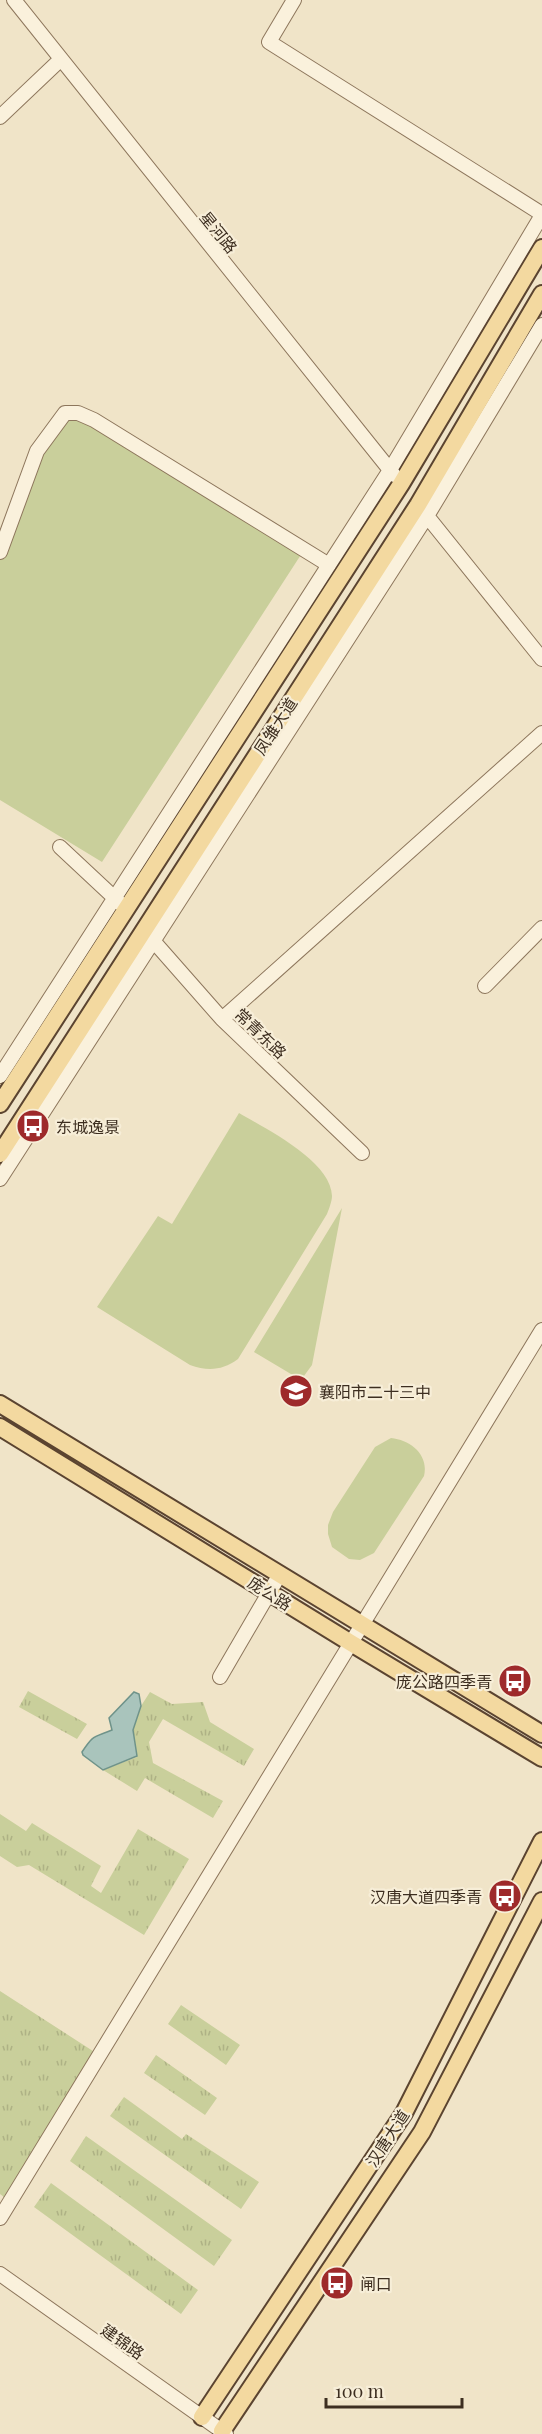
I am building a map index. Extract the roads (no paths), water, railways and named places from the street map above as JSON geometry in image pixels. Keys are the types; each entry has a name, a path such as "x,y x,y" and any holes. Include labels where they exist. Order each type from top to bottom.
{"main road":[{"name":"凤雏大道","path":"0,1104 121,904 200,797 401,484 537,268 542,248"},
{"name":"凤雏大道","path":"0,1154 69,1047 149,936 193,855 422,510 542,294"},
{"name":"庞公路","path":"0,1404 542,1734"},
{"name":"庞公路","path":"0,1427 542,1758"},
{"name":"汉唐大道","path":"202,2417 404,2113 542,1841"},
{"name":"汉唐大道","path":"224,2432 422,2132 542,1901"}],"street":[{"name":"星河路","path":"14,0 401,484"},
{"path":"0,1076 39,1016 121,904 148,846 390,470 542,215 269,42 294,0"},
{"path":"0,117 60,60"},
{"path":"0,1179 47,1107 149,936 174,911 422,510 542,325"},
{"path":"0,552 38,451 65,413 78,414 97,422 329,565"},
{"path":"422,510 542,659"},
{"path":"222,1019 542,733"},
{"path":"148,846 200,797"},
{"path":"60,847 121,904"},
{"path":"174,911 193,855"},
{"path":"485,986 542,928"},
{"name":"常青东路","path":"149,936 222,1019 362,1154"},
{"path":"20,1074 39,1016"},
{"path":"47,1107 69,1047"},
{"path":"0,2218 542,1330"},
{"path":"220,1677 280,1574"},
{"name":"建锦路","path":"0,2274 224,2432"}],"water":[{"path":"134,1692 139,1694 141,1706 133,1730 137,1756 103,1770 82,1752 94,1737 112,1730 109,1718"}],"place":[{"name":"东城逸景","path":"33,1126"},
{"name":"襄阳市二十三中","path":"296,1391"},
{"name":"庞公路四季青","path":"515,1681"},
{"name":"汉唐大道四季青","path":"505,1896"},
{"name":"闸口","path":"337,2283"}]}
